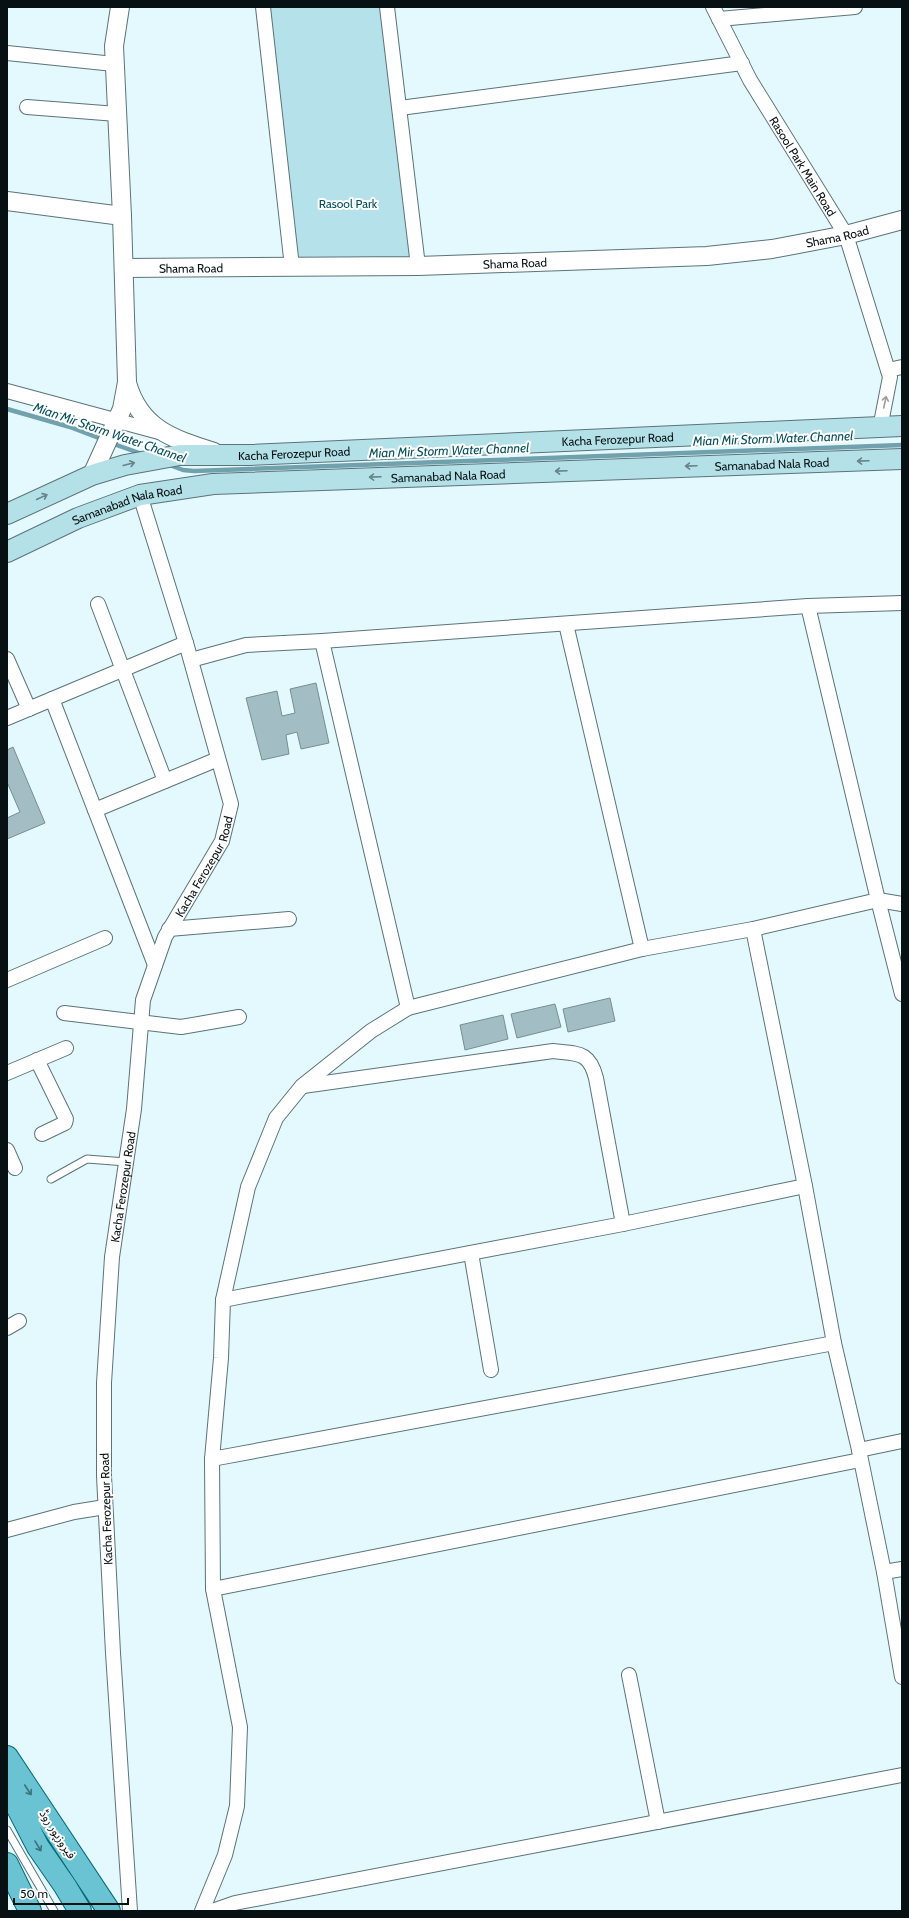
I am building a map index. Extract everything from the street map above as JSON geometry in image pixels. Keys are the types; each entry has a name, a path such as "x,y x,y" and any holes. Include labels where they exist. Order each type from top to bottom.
{"main road":[{"name":"Kacha Ferozepur Road","path":"7,514 92,475 148,460 180,455 222,455 902,426"},
{"name":"Samanabad Nala Road","path":"7,552 78,518 140,495 213,484 902,459"},
{"name":"فیروزپور روڈ","path":"7,1757 109,1911"},
{"path":"7,1787 38,1847 66,1886 80,1911"},
{"path":"7,1864 31,1906"}],"street":[{"path":"92,475 118,420 125,398 127,382 122,216 114,64 114,46 120,7"},
{"path":"263,7 292,267"},
{"path":"387,7 418,266"},
{"path":"716,13 855,7"},
{"name":"Rasool Park Main Road","path":"716,13 750,80 846,235 896,374 880,428"},
{"path":"7,53 114,64"},
{"path":"400,108 742,63"},
{"path":"27,107 117,114"},
{"path":"7,201 122,216"},
{"name":"Shama Road","path":"124,268 418,266 707,256 772,249 846,235 902,220"},
{"path":"127,382 131,397 143,417 176,440 222,455"},
{"path":"7,391 166,434"},
{"name":"Kacha Ferozepur Road","path":"130,1911 105,1507 104,1382 112,1257 134,1109 143,1000 169,929 222,841 231,804 186,643 140,495"},
{"path":"191,660 246,645 322,642 808,606 902,603"},
{"path":"98,604 165,781"},
{"path":"808,606 902,994"},
{"path":"566,624 642,949"},
{"path":"322,642 408,1008"},
{"path":"7,718 186,643"},
{"path":"7,659 29,709"},
{"path":"52,699 155,965"},
{"path":"95,810 218,759"},
{"path":"202,1911 225,1855 237,1806 240,1727 213,1590 212,1459 221,1358 223,1300 248,1187 276,1118 302,1086 371,1031 408,1008 642,949 753,929 878,900 902,904"},
{"path":"169,929 289,918"},
{"path":"753,929 805,1186 834,1343 860,1455 884,1572 902,1677"},
{"path":"7,980 105,938"},
{"path":"64,1013 181,1027 239,1017"},
{"path":"7,1073 66,1048"},
{"path":"302,1086 553,1051 580,1054 592,1064 596,1078 623,1224"},
{"path":"37,1060 66,1119 65,1122 42,1134"},
{"path":"7,1150 15,1168"},
{"path":"223,1300 623,1224 805,1186"},
{"path":"471,1253 491,1370"},
{"path":"212,1459 834,1343"},
{"path":"213,1590 860,1455 902,1441"},
{"path":"7,1530 74,1512 105,1507"},
{"path":"884,1572 902,1568"},
{"path":"629,1675 658,1822"},
{"path":"212,1911 235,1903 902,1775"}],"lane":[{"path":"50,1179 87,1159 126,1162"},
{"path":"7,1830 54,1911"}],"green space":[{"name":"Rasool Park","path":"263,7 387,7 418,266 292,267"}],"building":[{"path":"316,683 329,743 301,749 297,732 286,735 289,754 262,760 246,698 277,691 282,716 295,713 290,689"},
{"path":"13,747 45,823 7,839 7,818 20,812 7,782 7,750"},
{"path":"610,998 615,1021 568,1032 563,1009"},
{"path":"555,1004 561,1027 517,1038 511,1014"},
{"path":"503,1015 508,1039 465,1050 460,1025"}],"waterway":[{"name":"Mian Mir Storm Water Channel","path":"7,409 70,427 104,440"},
{"name":"Mian Mir Storm Water Channel","path":"111,443 142,454"},
{"name":"Mian Mir Storm Water Channel","path":"167,464 183,470 194,471 902,445"}]}
